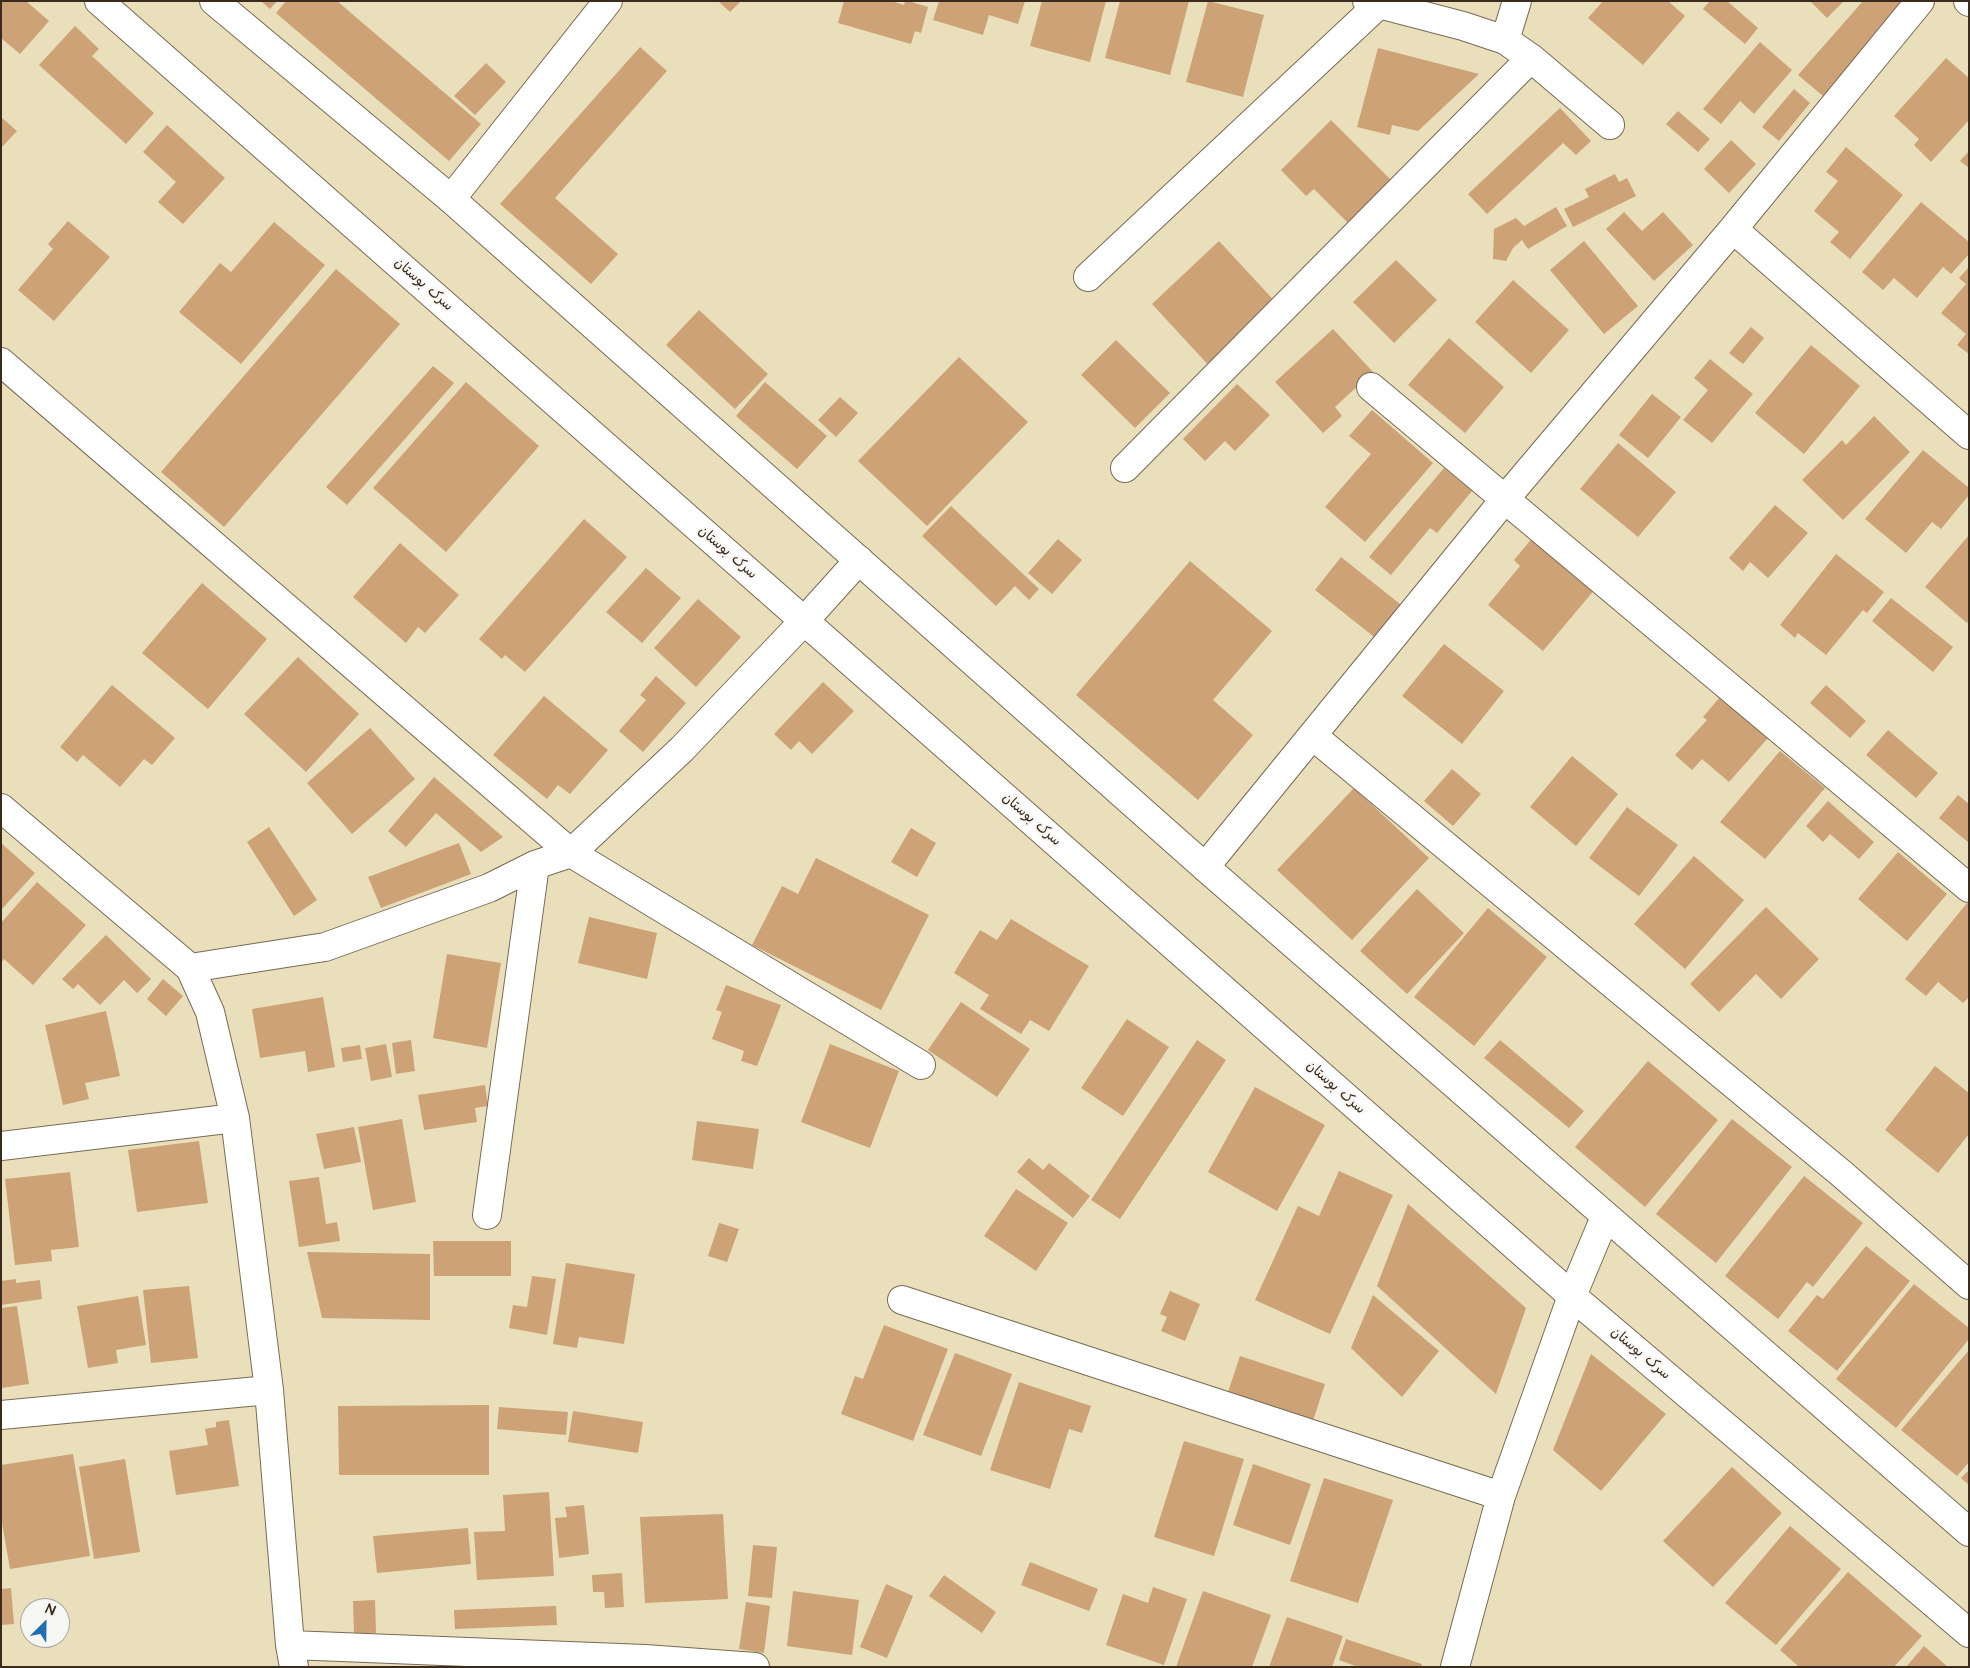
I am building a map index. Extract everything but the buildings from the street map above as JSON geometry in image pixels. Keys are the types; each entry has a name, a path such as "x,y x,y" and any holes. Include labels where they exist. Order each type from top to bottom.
{"street":[{"name":"سرک بوستان","path":"99,1 1572,1296 1969,1633"},
{"path":"214,1 450,199 1205,867 1969,1532"},
{"path":"450,199 608,1"},
{"path":"1506,40 1517,1"},
{"path":"1205,867 1505,499 1733,229 1920,1"},
{"path":"1088,277 1373,3 1463,26 1506,40 1531,58 1610,125"},
{"path":"1125,468 1531,58"},
{"path":"1733,229 1969,435"},
{"path":"1,362 571,853 921,1065"},
{"path":"1371,387 1969,888"},
{"path":"190,968 324,947 489,888 535,865 571,853 682,749 859,560"},
{"path":"1313,736 1842,1174 1969,1284"},
{"path":"1,808 190,968 210,1012 235,1118 270,1390 292,1656 645,1659 755,1667"},
{"path":"487,1214 535,865"},
{"path":"1,1146 235,1118"},
{"path":"1455,1667 1501,1496 1572,1296 1605,1217"},
{"path":"902,1300 1501,1496"},
{"path":"1,1414 270,1390"}]}
